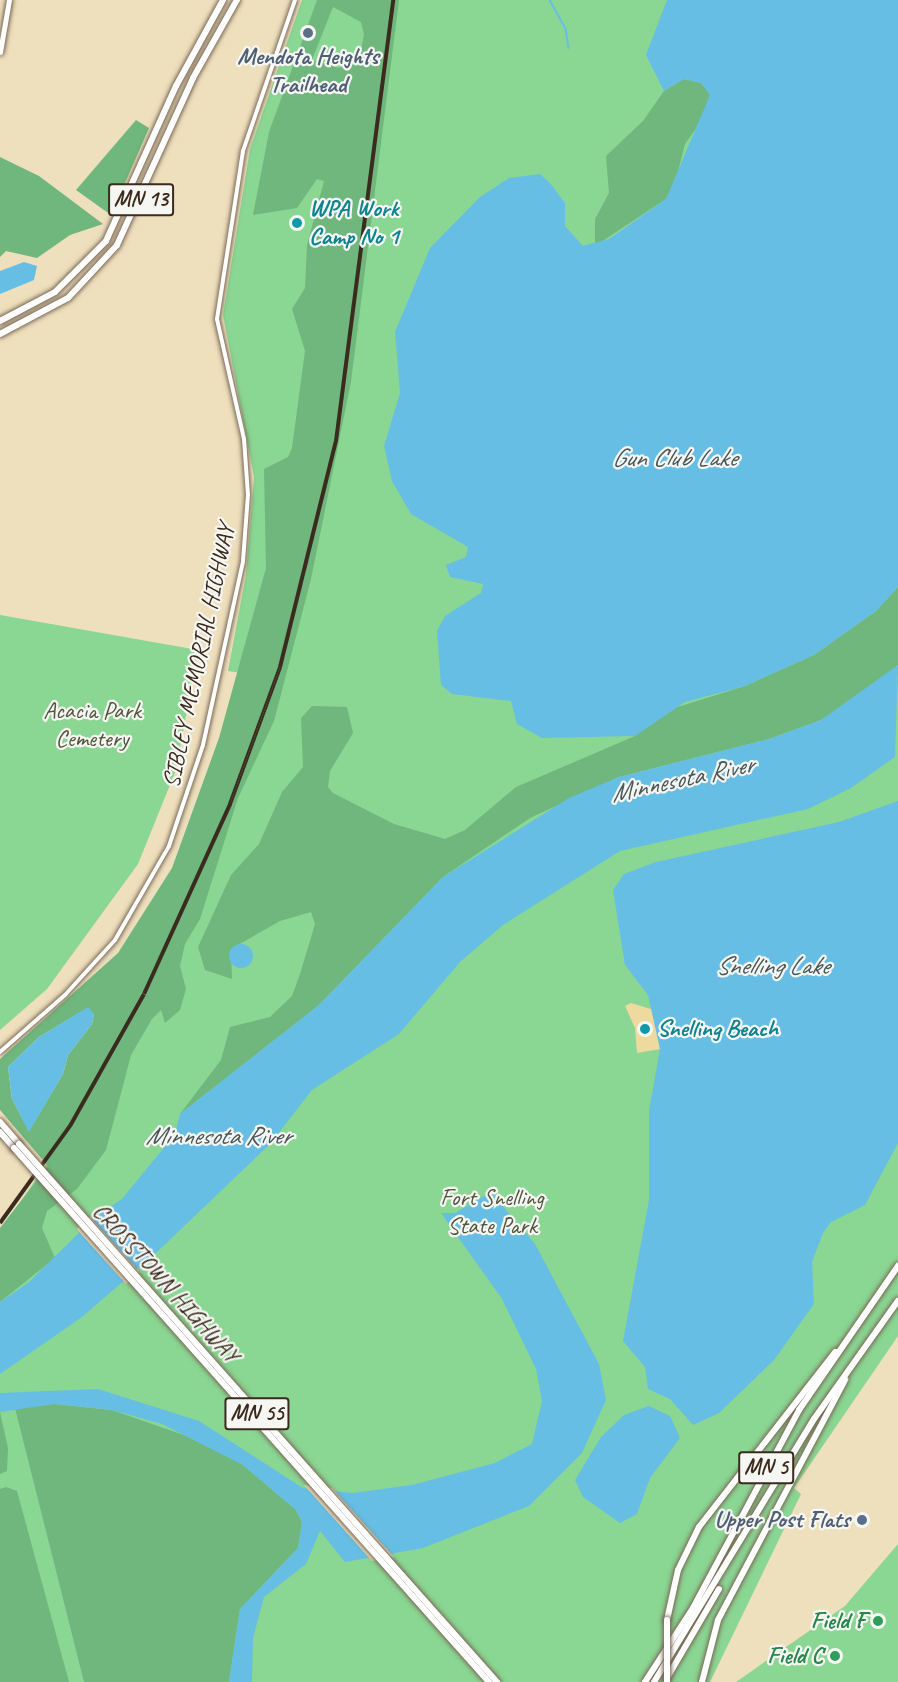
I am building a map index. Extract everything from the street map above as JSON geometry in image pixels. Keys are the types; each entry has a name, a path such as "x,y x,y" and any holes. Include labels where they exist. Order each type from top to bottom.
{"highway":[{"name":"MN 13","path":"0,321 55,292 106,241 176,86 223,0"},
{"name":"MN 13","path":"0,334 68,298 117,245 190,85 237,0"},
{"name":"CROSSTOWN HIGHWAY","path":"0,1122 16,1146"},
{"name":"CROSSTOWN HIGHWAY","path":"0,1132 16,1146 497,1682"},
{"name":"MN 55","path":"16,1146 489,1682"},
{"name":"MN 5","path":"645,1682 688,1616 795,1416 898,1266"},
{"name":"MN 5","path":"654,1682 738,1548 814,1419 898,1301"},
{"path":"666,1682 667,1620 678,1570 699,1527 846,1341"},
{"path":"702,1682 718,1620 852,1366"},
{"path":"666,1682 738,1548"}],"main road":[{"path":"0,52 9,0"}],"street":[{"name":"SIBLEY MEMORIAL HIGHWAY","path":"0,1052 65,995 115,940 169,846 203,745 243,561 248,495 244,439 217,319 243,151 295,0"}],"green space":[{"name":"Fort Snelling State Park","path":"302,0 898,0 898,1336 794,1488 801,1494 710,1682 0,1682 0,1232 89,1101 280,679 228,671 246,575 254,477 223,315 250,149"},
{"path":"317,0 399,0 351,382 311,579 274,721 238,798 200,919 185,944 180,966 186,989 180,1010 165,1023 161,1010 152,1019 131,1055 106,1150 77,1189 47,1211 42,1228 55,1258 0,1302 0,1228 48,1166 0,1110 0,1059 118,953 172,868 219,738 266,568 264,469 288,457 292,448 305,351 292,309 305,288 307,245 324,181 317,179 297,208 253,215 269,132","holes":["333,7 361,22 364,34 360,57 339,68 312,60","79,1013 94,1014 92,1024 68,1055 63,1074 29,1131 12,1099 8,1067 39,1037"]},
{"path":"684,79 701,83 710,94 704,117 685,144 674,187 666,199 595,246 595,219 609,193 606,156 643,121 664,91"},
{"path":"136,120 149,128 111,215 76,190"},
{"path":"0,157 39,176 103,224 70,235 37,258 6,251 0,257"},
{"path":"898,587 898,665 861,696 821,720 769,739 619,777 530,818 443,877 319,1005 180,1114 221,1060 230,1027 270,1017 292,996 300,974 315,924 311,912 280,921 231,949 232,979 205,970 198,947 231,875 259,844 282,792 303,767 301,718 312,706 347,707 353,733 330,771 328,787 333,793 394,824 445,839 465,830 516,787 635,736 668,710 745,686 814,655 876,611"},
{"name":"Acacia Park Cemetery","path":"0,615 198,650 176,770 138,864 47,989 0,1030"},
{"path":"55,1404 112,1410 201,1441 243,1465 296,1510 302,1522 298,1548 240,1609 229,1682 84,1682 15,1408"},
{"path":"0,1412 8,1448 7,1471 0,1474"},
{"path":"6,1487 17,1491 69,1682 0,1682 0,1489"},
{"path":"898,1544 898,1682 736,1682 845,1606"}],"sand":[{"name":"Snelling Beach","path":"631,1003 654,1010 660,1049 637,1053 635,1028 625,1006"}],"water":[{"name":"Gun Club Lake","path":"667,0 898,0 898,587 876,611 814,655 745,686 685,702 635,736 542,738 517,724 511,701 452,694 441,685 437,631 445,616 481,593 483,584 450,577 446,565 466,557 468,547 411,514 392,481 384,446 400,393 395,332 430,248 480,197 509,178 540,174 550,183 565,203 565,226 583,246 609,239 666,199 710,95 701,83 684,79 664,91 646,55"},
{"path":"24,262 37,266 34,280 0,294 0,271"},
{"name":"Minnesota River","path":"898,665 895,757 851,788 808,809 620,851 503,925 460,962 399,1034 312,1090 270,1144 156,1253 82,1317 0,1374 0,1302 28,1283 96,1216 122,1199 175,1134 180,1114 319,1005 443,877 569,798 619,777 769,739 821,720"},
{"name":"Snelling Lake","path":"898,801 898,1143 865,1205 831,1222 823,1233 812,1262 814,1304 774,1360 719,1413 693,1425 670,1399 648,1389 645,1367 623,1341 649,1200 649,1111 660,1049 648,995 625,965 613,890 624,874 656,862 839,822"},
{"path":"241,944 250,947 253,956 250,965 241,968 232,965 229,956 232,947"},
{"path":"88,1007 94,1014 92,1024 68,1055 63,1074 29,1132 12,1099 8,1067 39,1037"},
{"path":"491,1192 535,1244 599,1364 606,1400 582,1453 529,1506 423,1548 345,1562 320,1531 306,1564 264,1597 253,1638 252,1682 229,1682 240,1609 298,1548 302,1522 296,1510 243,1465 162,1424 112,1410 55,1404 0,1412 0,1393 98,1389 199,1421 303,1488 353,1493 412,1485 495,1463 532,1444 542,1401 536,1369 502,1299 441,1213 455,1213"},
{"path":"649,1406 670,1416 680,1438 650,1478 637,1514 620,1523 583,1497 575,1480 601,1437 624,1415"}],"pier":[{"path":"90,1217 140,1272 126,1284 77,1229"},
{"path":"304,1485 332,1488 394,1557 372,1561"}],"waterway":[{"path":"550,0 566,29 569,48"}],"railway":[{"path":"0,1223 70,1126 144,994 230,804 280,667 336,441 393,0"}],"place":[{"name":"Mendota Heights Trailhead","path":"308,33"},
{"name":"WPA Work Camp No 1","path":"297,223"},
{"name":"Snelling Beach","path":"645,1029"},
{"name":"Upper Post Flats","path":"862,1520"},
{"name":"Field F","path":"878,1621"},
{"name":"Field C","path":"835,1656"}]}
